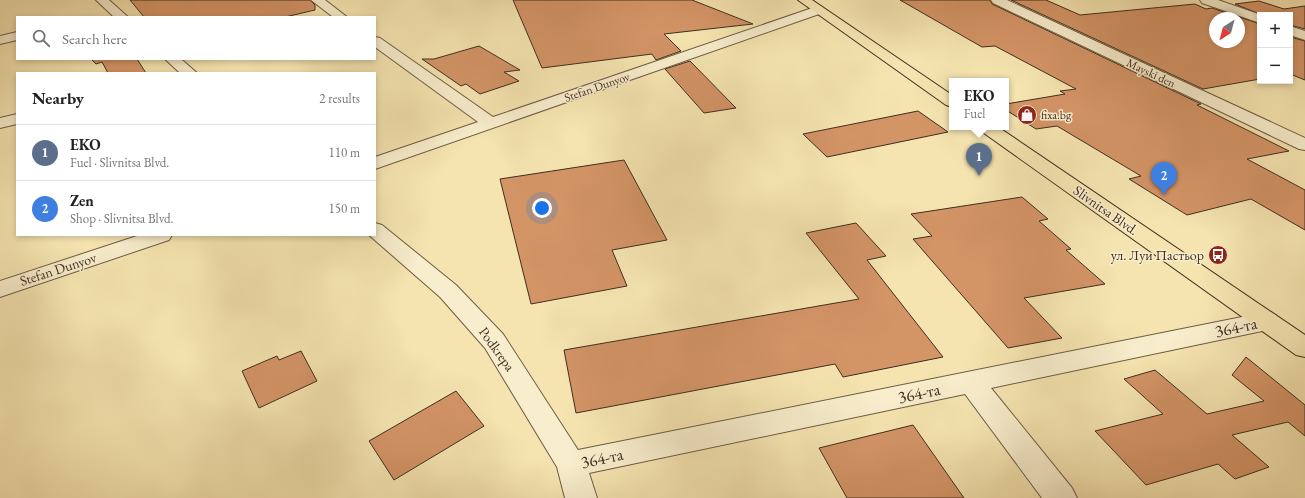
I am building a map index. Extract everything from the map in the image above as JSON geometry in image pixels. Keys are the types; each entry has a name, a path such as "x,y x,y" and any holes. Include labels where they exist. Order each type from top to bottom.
{"main road":[{"path":"804,0 949,100"},
{"name":"Slivnitsa Blvd.","path":"992,130 1305,348"}],"street":[{"path":"102,0 116,16"},
{"path":"318,0 340,16"},
{"name":"Mayski den","path":"997,0 1305,145"},
{"path":"1206,0 1257,18"},
{"name":"Stefan Dunyov","path":"376,163 818,10"},
{"path":"1293,31 1305,36"},
{"path":"0,40 16,36"},
{"path":"376,42 491,123"},
{"path":"173,60 188,72"},
{"path":"0,123 16,119"},
{"name":"Podkrepa","path":"376,230 448,291 494,341 571,464 581,498"},
{"name":"Stefan Dunyov","path":"0,289 158,236"},
{"name":"364-та","path":"571,464 1267,321"},
{"path":"972,382 1061,498"}],"building":[{"path":"130,0 310,0 315,5 315,10 289,16 143,16"},
{"path":"513,0 692,0 753,24 664,34 681,51 656,60 652,54 542,68"},
{"path":"900,0 990,0 992,4 1201,104 1197,105 1289,151 1247,159 1305,190 1305,230 1251,199 1187,215 1129,179 1141,176 1057,126 1036,129 1009,112 1009,103 1065,94 1060,91 1076,89 995,46 982,47"},
{"path":"1011,0 1046,0 1080,15 1195,4 1206,9 1212,8 1224,12 1209,12 1209,48 1245,48 1245,19 1257,23 1257,80 1203,89"},
{"path":"1259,1 1284,9 1305,6 1305,29 1293,26 1293,12 1257,13 1235,4"},
{"path":"1293,38 1305,41 1305,80 1293,75"},
{"path":"479,46 520,70 504,72 519,81 480,94 466,84 461,86 422,59 434,59"},
{"path":"92,60 138,60 145,72 107,72 102,62 96,64"},
{"path":"690,61 736,108 704,113 665,69"},
{"path":"918,111 948,132 827,157 803,134"},
{"path":"624,160 667,240 612,250 627,286 531,304 500,179"},
{"path":"1022,197 1048,219 1039,221 1071,249 1066,250 1105,284 1024,298 1062,338 1008,348 913,239 932,236 911,214"},
{"path":"856,223 886,256 867,260 943,357 843,377 835,364 576,413 564,350 859,299 806,233"},
{"path":"301,351 317,381 259,408 242,371 277,356 279,360"},
{"path":"1246,357 1305,405 1305,436 1288,422 1232,435 1269,467 1235,479 1218,464 1146,485 1095,431 1163,414 1124,379 1155,370 1207,414 1264,401 1232,375"},
{"path":"456,391 484,426 394,480 369,441"},
{"path":"913,425 964,498 847,498 819,448"}],"place":[{"name":"fixa.bg","path":"1027,115"},
{"name":"EKO","path":"979,176"},
{"name":"Zen","path":"1164,195"},
{"name":"ул. Луи Пастьор","path":"1218,255"}]}
